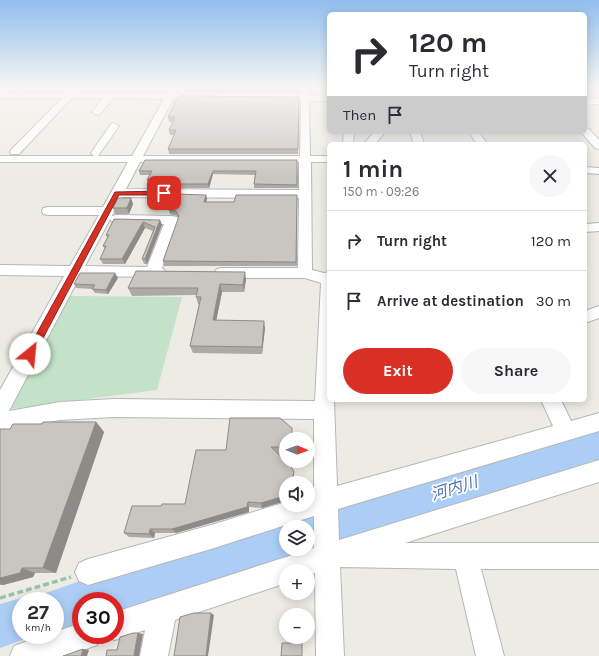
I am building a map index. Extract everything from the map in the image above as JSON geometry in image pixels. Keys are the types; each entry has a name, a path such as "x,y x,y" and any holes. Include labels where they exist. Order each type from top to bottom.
{"street":[{"path":"15,152 49,118"},
{"path":"0,409 117,193 162,118"},
{"path":"305,118 306,273"},
{"path":"96,153 114,126"},
{"path":"587,133 599,146"},
{"path":"372,142 378,134"},
{"path":"0,152 96,153 138,156"},
{"path":"0,159 138,156 327,159"},
{"path":"587,170 599,171"},
{"path":"117,193 305,194"},
{"path":"48,211 172,220 153,272"},
{"path":"587,228 599,228"},
{"path":"0,270 176,272"},
{"path":"206,272 306,273 327,278"},
{"path":"587,316 599,312"},
{"path":"327,331 324,410 330,656"},
{"path":"552,402 566,432"},
{"path":"0,422 60,411 101,408 324,410"},
{"path":"88,572 599,422"},
{"path":"124,623 327,553 599,471"},
{"path":"327,553 599,556"},
{"path":"465,555 490,656"},
{"path":"154,656 162,610"},
{"path":"28,655 72,640"}],"path":[{"path":"0,598 88,572"}],"green space":[{"path":"69,296 182,297 157,390 11,409"}],"building":[{"path":"175,118 299,118 298,149 168,149 176,130 169,130"},
{"path":"145,160 297,160 297,185 254,184 256,171 213,171 208,184 179,184 180,182 147,180 152,171 139,171"},
{"path":"175,194 206,195 204,202 234,202 236,195 297,195 296,262 163,261 179,216 176,211 169,210"},
{"path":"118,198 131,198 127,208 113,208"},
{"path":"114,219 160,220 145,259 142,259 155,227 143,222 122,259 100,259 106,246 103,246 109,235 106,235"},
{"path":"136,271 245,272 243,285 220,284 213,320 264,321 262,347 190,346 201,297 196,297 198,288 128,288"},
{"path":"80,273 115,273 106,290 92,289 95,285 74,284"},
{"path":"230,418 280,418 292,428 292,432 279,432 279,447 271,447 279,455 279,468 292,468 294,472 293,476 279,476 279,498 261,503 248,502 247,507 172,529 150,529 149,534 124,533 132,506 185,504 196,450 226,450"},
{"path":"43,422 96,422 43,568 22,568 20,573 0,578 0,429 10,429 13,424 42,424"},
{"path":"194,613 211,613 206,656 174,656 180,617"},
{"path":"138,633 135,656 106,656 107,650 117,650 118,644 124,644 124,636"},
{"path":"282,644 302,644 302,656 281,656"},
{"path":"83,649 81,656 63,656"}],"waterway":[{"name":"河内川","path":"315,531 599,444"},
{"name":"河内川","path":"112,592 279,541"},
{"name":"河内川","path":"64,607 72,605"},
{"name":"河内川","path":"0,626 12,623"}],"route":[{"path":"30,354 117,193 164,193"}]}
